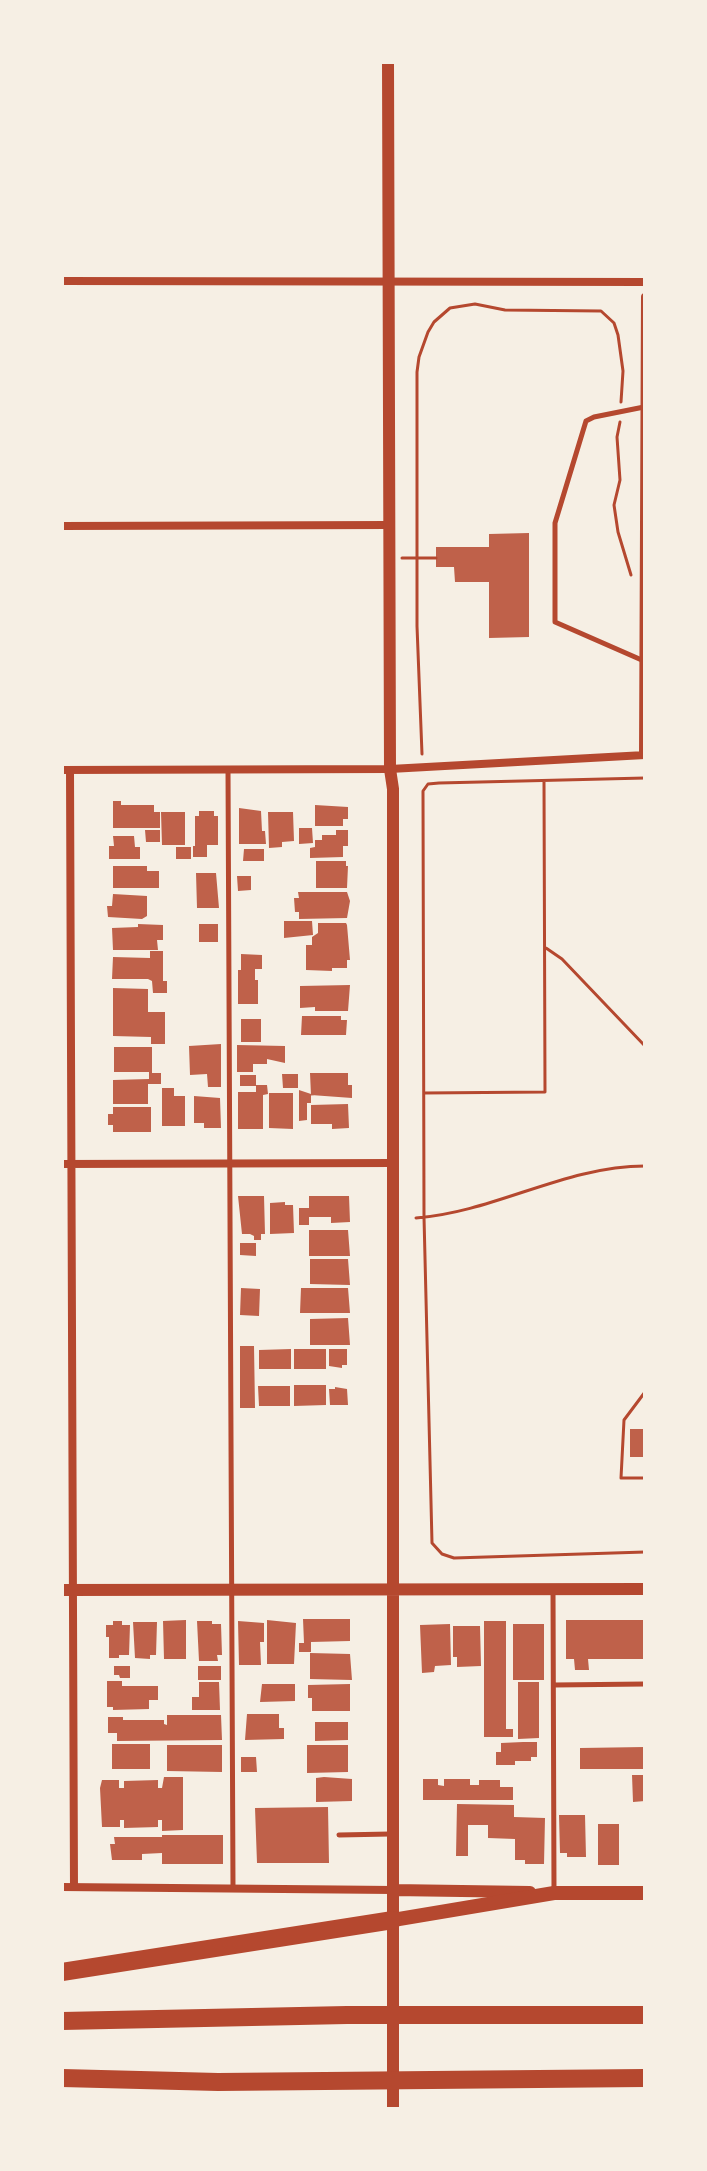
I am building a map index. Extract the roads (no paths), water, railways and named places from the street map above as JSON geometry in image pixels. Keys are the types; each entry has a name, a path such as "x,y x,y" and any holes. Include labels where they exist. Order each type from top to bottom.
{"highway":[{"path":"62,1972 393,1920"},
{"path":"62,2021 347,2015 645,2015"},
{"path":"62,2078 218,2082 645,2078"}],"main road":[{"path":"393,1920 554,1893 645,1893"}],"street":[{"path":"388,62 388,525 390,769 393,789 393,2109"},
{"path":"62,281 645,282"},
{"path":"74,1887 67,1590 66,770 390,769 644,755 645,297"},
{"path":"62,526 388,525"},
{"path":"67,1164 393,1163"},
{"path":"67,1590 645,1589"},
{"path":"62,1887 554,1893"}],"lane":[{"path":"644,407 589,419 578,442 555,523 555,622 644,661"},
{"path":"228,769 233,1887"},
{"path":"553,1589 554,1893"},
{"path":"554,1685 645,1684"},
{"path":"339,1835 393,1834"}]}
